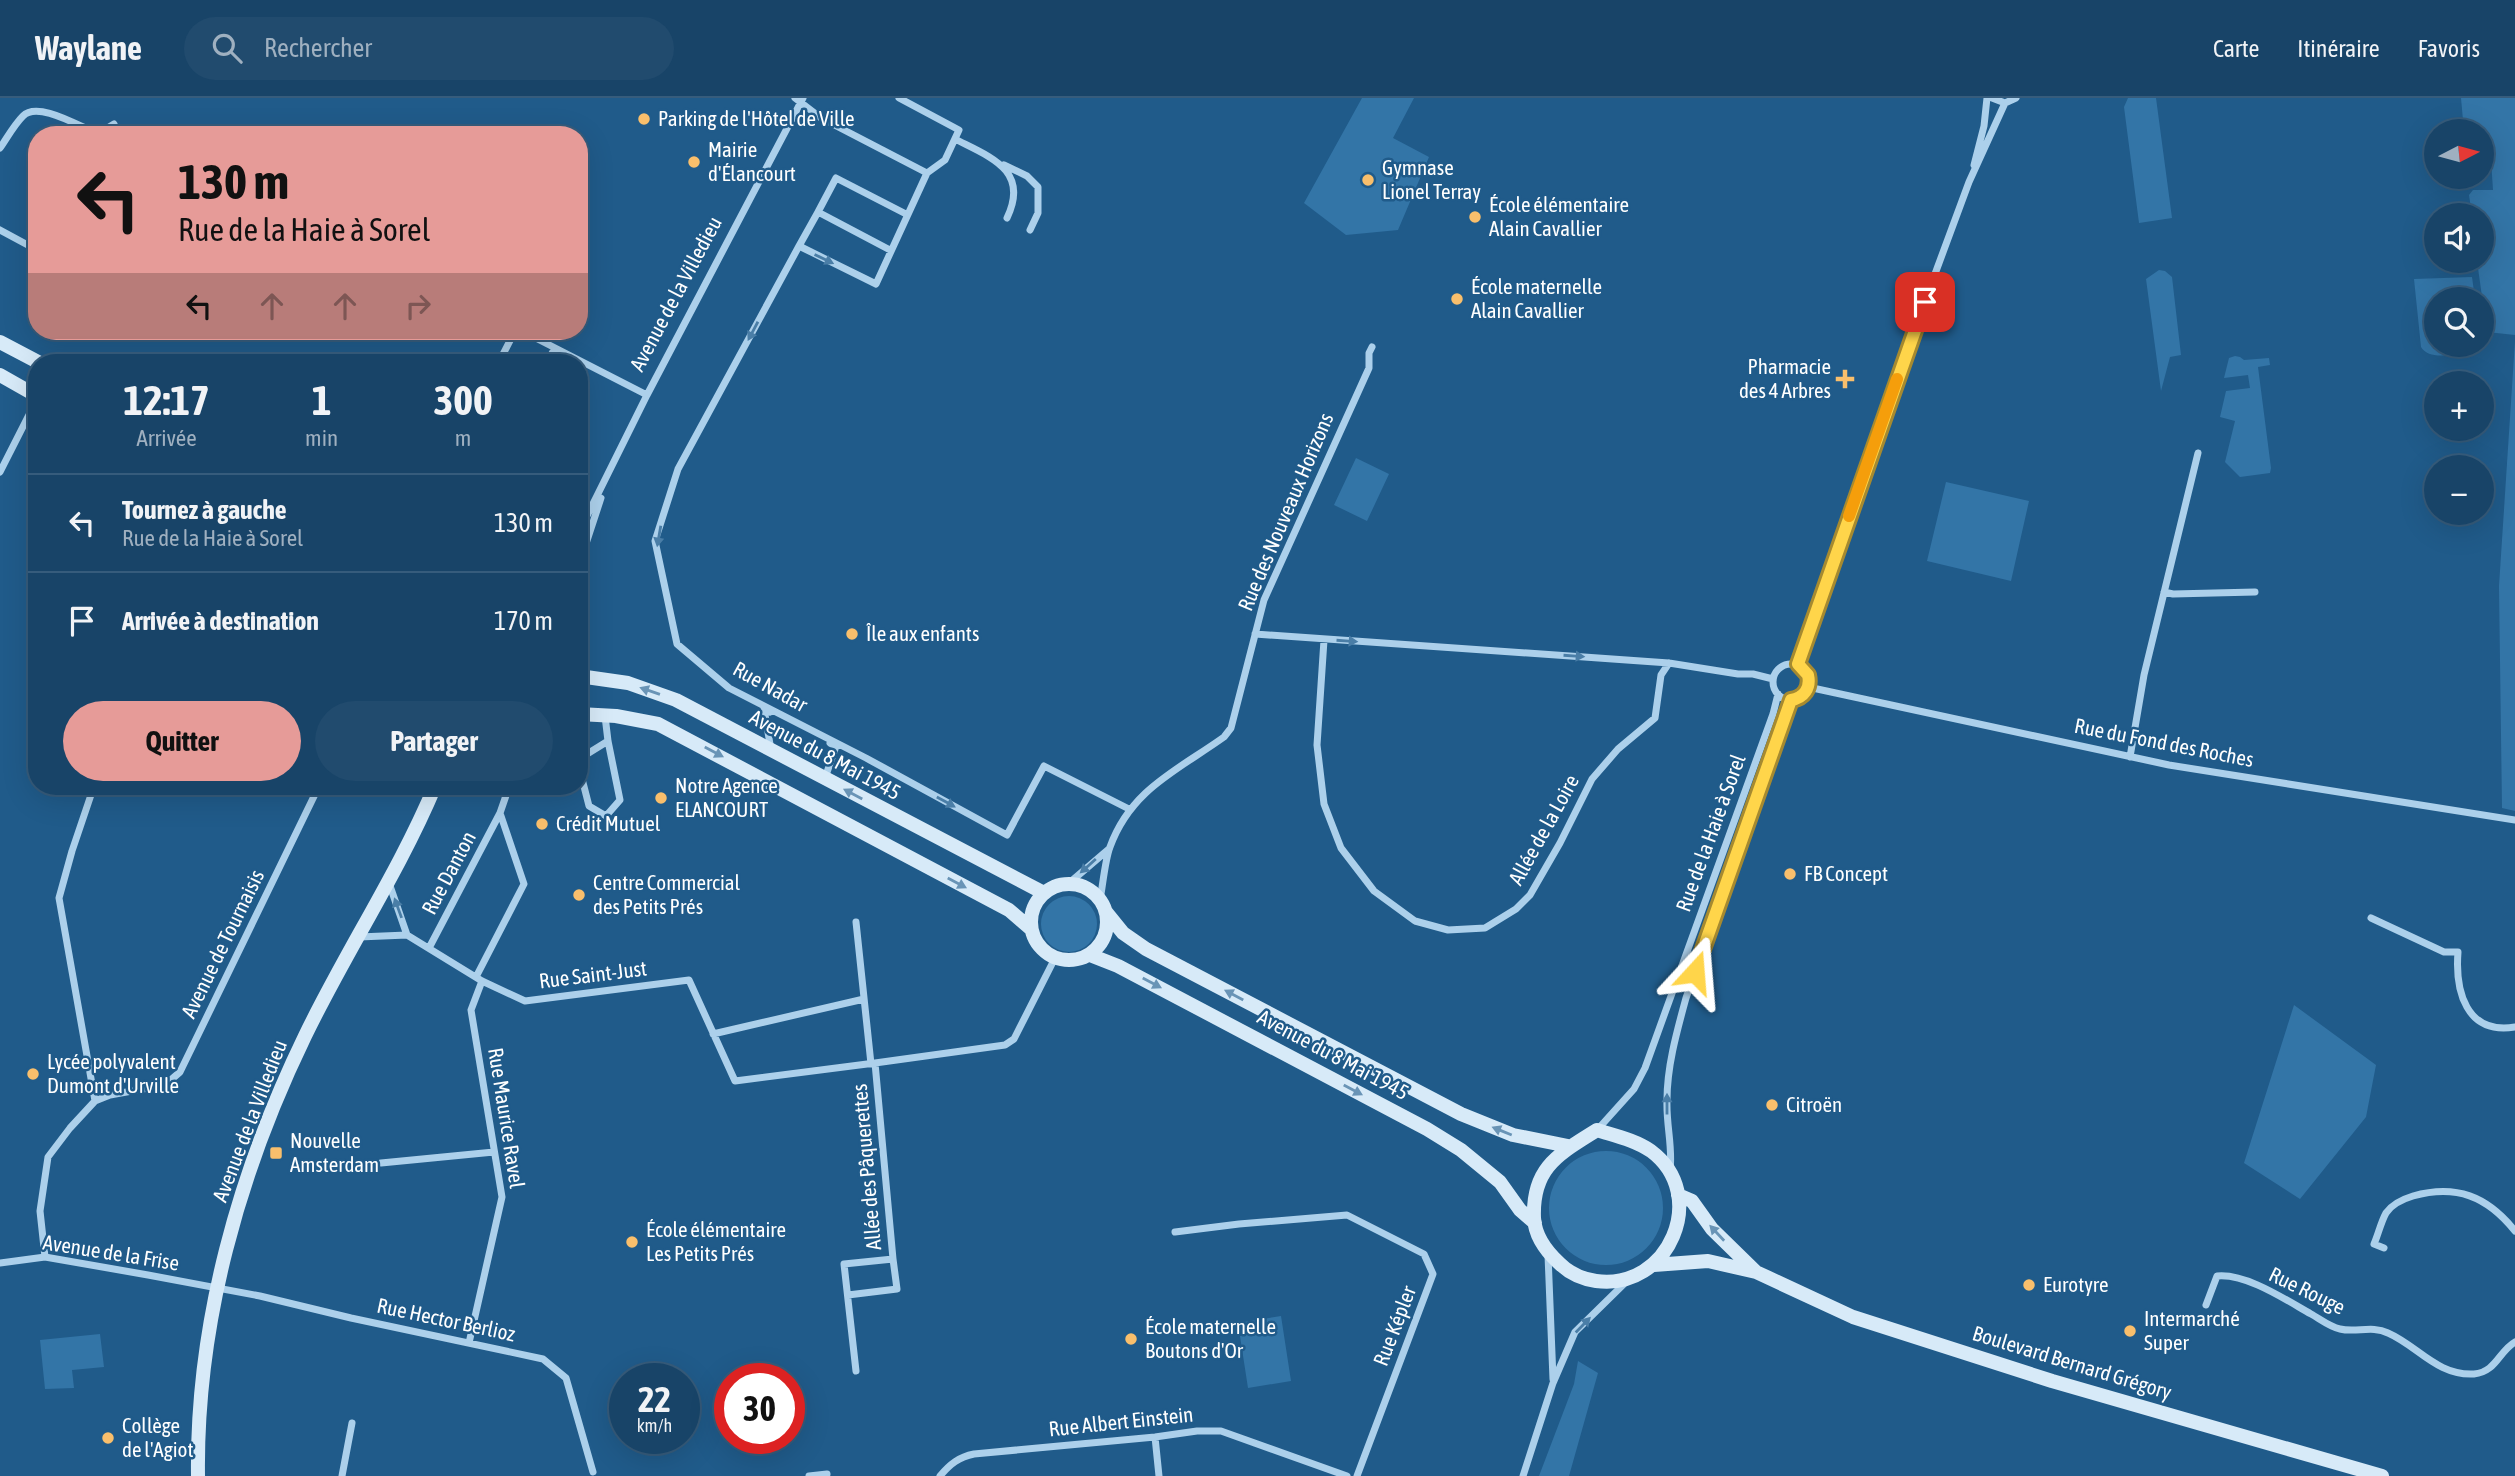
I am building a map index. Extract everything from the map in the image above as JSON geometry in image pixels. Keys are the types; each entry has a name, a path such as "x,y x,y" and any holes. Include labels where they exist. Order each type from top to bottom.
{"street":[{"path":"799,247 876,284 927,173 945,160 959,130 899,98"},
{"path":"1969,182 1989,98 2005,103"},
{"path":"1798,664 1898,374 1969,182 2005,103 2016,98"},
{"path":"800,99 821,118 927,173"},
{"name":"Avenue de la Villedieu","path":"588,515 800,99"},
{"path":"0,148 23,115 32,110 43,111 79,126"},
{"path":"955,139 1027,176 1038,187 1038,213 1030,230"},
{"path":"1000,163 1008,172 1013,187 1013,206 1007,218"},
{"name":"Rue Nadar","path":"906,215 836,178 678,470 655,541 677,644 729,688 866,758 1007,835 1044,766 1129,809"},
{"path":"818,212 890,250"},
{"path":"0,230 28,245"},
{"path":"539,340 567,354"},
{"path":"0,342 28,357"},
{"name":"Rue des Nouveaux Horizons","path":"1103,906 1109,849 1129,809 1155,783 1224,737 1231,728 1264,600 1369,368 1372,347"},
{"path":"552,354 555,348"},
{"path":"588,365 647,395"},
{"path":"0,375 28,392"},
{"path":"0,472 28,415"},
{"path":"2130,757 2144,675 2198,453"},
{"name":"Avenue de la Villedieu","path":"588,538 609,474"},
{"path":"2164,592 2255,593"},
{"path":"1255,634 1669,663 1773,679"},
{"name":"Allée de la Loire","path":"1324,640 1317,745 1324,804 1341,848 1374,891 1415,920 1448,930 1485,928 1516,909 1530,895 1592,779 1618,749 1655,718 1661,675 1669,663"},
{"path":"1798,664 1808,675 1808,687 1802,696 1791,700 1778,694 1773,686 1773,679 1779,667 1798,664"},
{"name":"Avenue du 8 Mai 1945","path":"588,677 628,683 676,700 1044,894"},
{"name":"Rue du Fond des Roches","path":"1808,687 2130,757 2515,820"},
{"name":"Rue de la Haie à Sorel","path":"1597,1130 1634,1089 1645,1068 1778,694"},
{"name":"Rue de la Haie à Sorel","path":"1670,1172 1672,1151 1667,1101 1678,1027 1791,700"},
{"path":"771,751 764,709 836,746 824,779"},
{"path":"588,714 658,724 1009,910 1031,929"},
{"path":"586,795 589,806 606,816 620,800 605,715"},
{"path":"588,753 608,741"},
{"path":"45,1257 40,1211 48,1157 69,1128 95,1101 59,898 91,795"},
{"name":"Avenue de Tournaisis","path":"95,1101 110,1095 165,1085 180,1072 315,795"},
{"name":"Avenue de la Villedieu","path":"198,1476 208,1340 217,1289 227,1244 259,1142 305,1035 359,937 431,795"},
{"name":"Avenue de la Villedieu","path":"426,808 438,795"},
{"name":"Rue Danton","path":"429,948 500,813 506,795"},
{"name":"Rue Danton","path":"479,979 524,884 500,813"},
{"name":"Rue des Nouveaux Horizons","path":"1068,884 1095,858 1109,849"},
{"path":"359,937 407,935 388,881"},
{"path":"1055,958 1039,947 1031,929 1031,916 1035,904 1044,894 1055,887 1068,884"},
{"name":"Avenue du 8 Mai 1945","path":"1068,884 1091,891 1123,933 1146,949 1461,1114 1513,1135 1568,1146"},
{"path":"1090,954 1105,936 1107,924 1103,906"},
{"path":"2371,918 2444,952 2458,952 2457,975 2461,995 2471,1013 2486,1026 2505,1029 2515,1027"},
{"path":"856,922 873,1064"},
{"name":"Rue Saint-Just","path":"407,935 479,979 525,1001 689,980 735,1081 873,1064"},
{"name":"Avenue du 8 Mai 1945","path":"1055,958 1073,961 1090,954 1118,965 1427,1129 1476,1161 1500,1182 1520,1210 1535,1223"},
{"name":"Allée des Pâquerettes","path":"856,1370 844,1264 893,1259 873,1064 1005,1045 1014,1039 1055,958"},
{"name":"Rue Maurice Ravel","path":"469,1343 502,1197 471,1010 479,979"},
{"path":"713,1034 864,999"},
{"path":"1523,1476 1553,1383 1575,1332 1630,1278 1654,1265 1667,1251 1675,1233 1679,1214 1678,1195 1670,1172 1653,1153 1636,1142 1597,1130 1568,1146 1551,1160 1539,1179 1534,1200 1535,1223 1548,1253 1564,1269 1585,1279 1607,1282 1630,1278"},
{"path":"381,1163 494,1152"},
{"path":"2384,1248 2374,1244 2386,1212 2402,1199 2443,1190 2461,1191 2507,1221 2515,1231"},
{"name":"Boulevard Bernard Grégory","path":"1678,1195 1692,1201 1712,1229 1756,1272"},
{"name":"Rue Képler","path":"1175,1232 1347,1215 1424,1254 1433,1274 1357,1476"},
{"path":"1548,1253 1553,1383"},
{"name":"Avenue de la Frise","path":"0,1264 45,1257 217,1289"},
{"path":"848,1295 897,1289 893,1259"},
{"name":"Boulevard Bernard Grégory","path":"1654,1265 1708,1261 1756,1272 1866,1322 2053,1381 2382,1476"},
{"name":"Rue Rouge","path":"2206,1305 2217,1276 2231,1275 2277,1295 2340,1329 2372,1329 2388,1333 2434,1365 2454,1372 2476,1374 2495,1365 2507,1346 2515,1342"},
{"name":"Rue Hector Berlioz","path":"217,1289 260,1296 542,1359 566,1378 595,1475"},
{"path":"342,1476 352,1423"},
{"name":"Rue Albert Einstein","path":"940,1476 949,1465 961,1457 974,1454 1155,1437 1197,1430 1221,1432 1348,1476"},
{"path":"1155,1437 1159,1476"},
{"path":"809,1476 827,1474"}],"shaded area":[{"name":"Gymnase Lionel Terray","path":"1362,98 1414,98 1393,138 1429,157 1398,230 1346,235 1304,203"},
{"path":"2128,98 2156,98 2172,218 2139,223 2124,107"},
{"path":"2461,98 2515,98 2515,335 2494,333 2494,287 2481,287 2479,273 2494,273 2494,203 2470,203 2469,195 2473,190 2494,189 2494,119 2463,119"},
{"path":"2159,270 2172,277 2181,355 2170,357 2161,391 2146,279"},
{"path":"2472,277 2473,287 2424,287 2424,351 2421,347 2414,279"},
{"path":"2515,341 2515,811 2502,808 2499,586"},
{"path":"2235,356 2244,360 2269,358 2270,365 2258,367 2270,473 2240,477 2225,462 2235,421 2220,417 2226,391 2250,388 2248,375 2224,378 2229,358"},
{"path":"1356,458 1389,474 1367,521 1334,505"},
{"path":"1946,482 2029,501 2011,581 1927,561"},
{"path":"1063,896 1075,896 1089,904 1097,918 1095,935 1089,944 1075,952 1063,952 1046,940 1041,930 1041,918 1053,901"},
{"path":"2294,1005 2376,1065 2366,1117 2300,1199 2244,1163"},
{"path":"1606,1151 1628,1155 1647,1167 1659,1186 1663,1208 1659,1230 1647,1249 1628,1261 1606,1265 1584,1261 1565,1249 1553,1230 1549,1208 1553,1186 1565,1167 1584,1155"},
{"path":"1281,1316 1291,1381 1248,1388 1238,1323"},
{"path":"100,1334 104,1367 72,1370 74,1388 45,1389 40,1340"},
{"path":"1578,1361 1598,1373 1569,1476 1539,1476 1574,1384"}],"slow traffic":[{"path":"1849,516 1897,379"}],"place":[{"name":"Parking de l'Hôtel de Ville","path":"644,119"},
{"name":"Mairie d'Élancourt","path":"694,162"},
{"name":"Gymnase Lionel Terray","path":"1368,180"},
{"name":"École élémentaire Alain Cavallier","path":"1475,217"},
{"name":"École maternelle Alain Cavallier","path":"1457,299"},
{"name":"Pharmacie des 4 Arbres","path":"1845,379"},
{"name":"Île aux enfants","path":"852,634"},
{"name":"Notre Agence ELANCOURT","path":"661,798"},
{"name":"Crédit Mutuel","path":"542,824"},
{"name":"FB Concept","path":"1790,874"},
{"name":"Centre Commercial des Petits Prés","path":"579,895"},
{"name":"Lycée polyvalent Dumont d'Urville","path":"33,1074"},
{"name":"Citroën","path":"1772,1105"},
{"name":"Nouvelle Amsterdam","path":"276,1153"},
{"name":"École élémentaire Les Petits Prés","path":"632,1242"},
{"name":"Eurotyre","path":"2029,1285"},
{"name":"Intermarché Super","path":"2130,1331"},
{"name":"École maternelle Boutons d'Or","path":"1131,1339"},
{"name":"Collège de l'Agiot","path":"108,1438"}],"route":[{"path":"1695,972 1791,700 1807,691 1808,675 1798,664 1925,302"}]}
